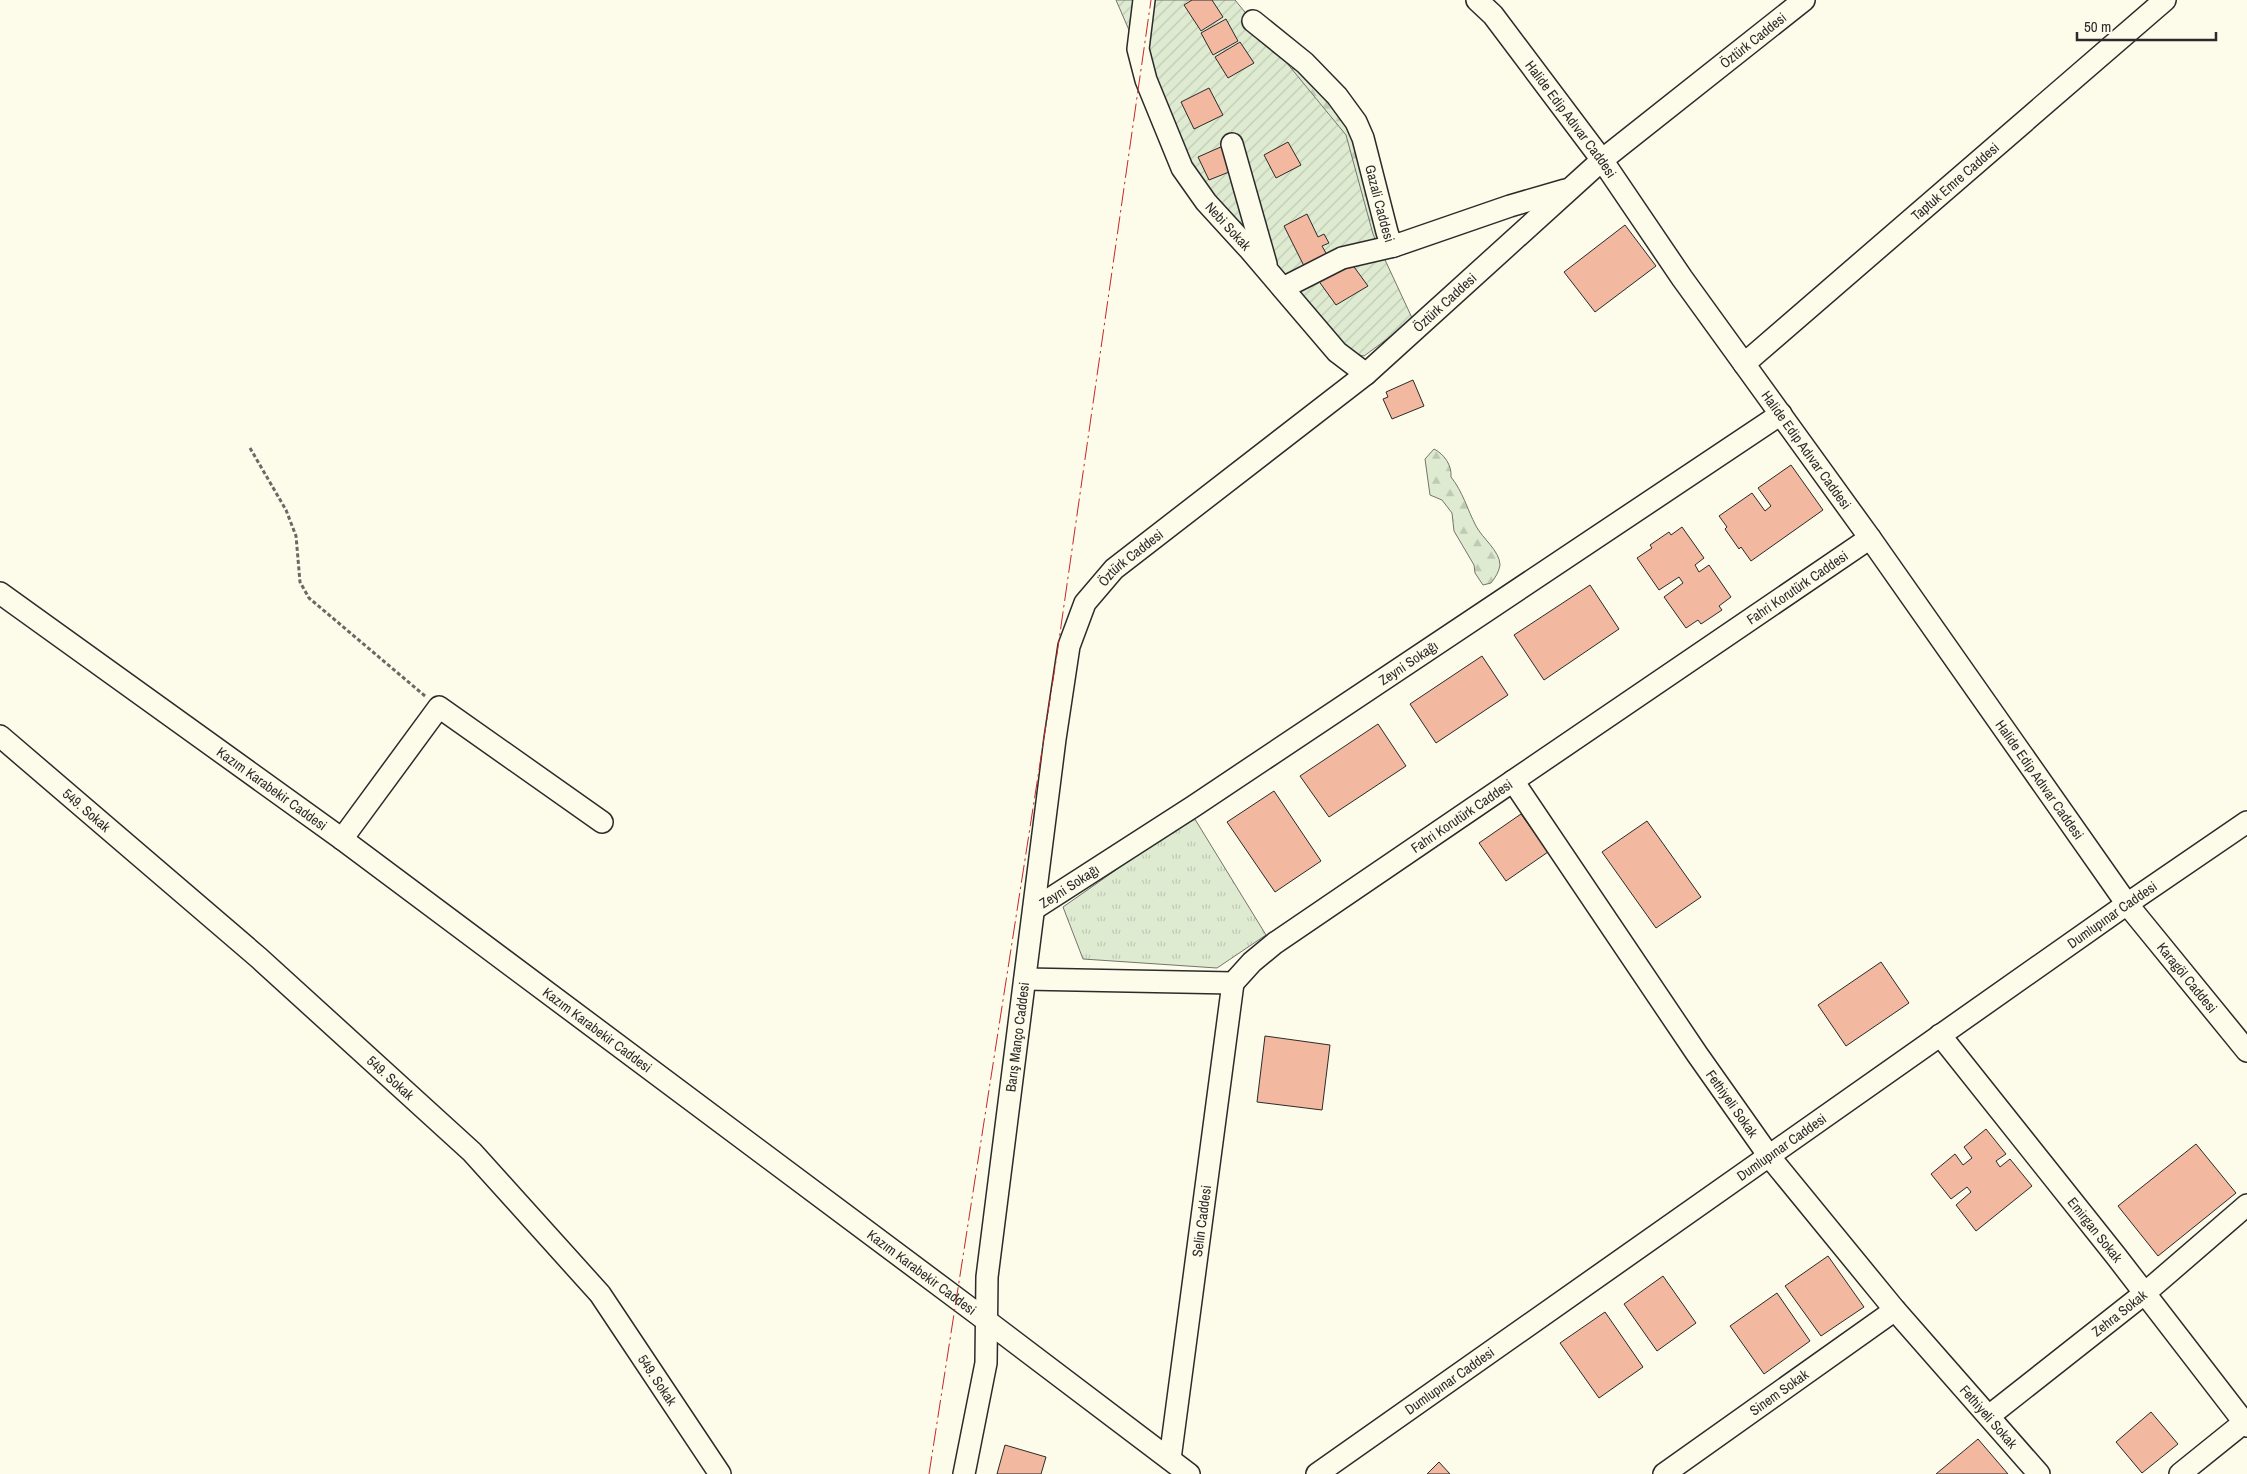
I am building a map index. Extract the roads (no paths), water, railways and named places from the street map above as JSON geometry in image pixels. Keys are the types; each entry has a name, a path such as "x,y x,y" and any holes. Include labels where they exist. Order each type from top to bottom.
{"street":[{"name":"Nebi Sokak","path":"1144,0 1138,49 1146,80 1182,168 1206,202 1269,271 1337,352 1366,374"},
{"name":"Halide Edip Adıvar Caddesi","path":"1479,0 1493,15 1602,160 1682,278 1870,538 2127,904"},
{"name":"Öztürk Caddesi","path":"1085,603 1114,569 1366,374 1602,160 1804,0"},
{"name":"Taptuk Emre Caddesi","path":"1744,364 2165,0"},
{"name":"Gazali Caddesi","path":"1252,20 1305,63 1337,96 1356,122 1363,138 1387,232 1394,246 1510,206 1570,189"},
{"path":"1232,144 1269,271"},
{"path":"1283,288 1342,258 1394,246"},
{"name":"Zeyni Sokağı","path":"1034,909 1202,800 1781,414"},
{"name":"Fahri Korutürk Caddesi","path":"1233,983 1252,962 1275,943 1870,538"},
{"name":"Kazım Karabekir Caddesi","path":"0,593 342,839 1189,1474"},
{"name":"Barış Manço Caddesi","path":"964,1474 986,1364 987,1277 1069,646 1085,603"},
{"path":"342,839 439,707 602,822"},
{"name":"549. Sokak","path":"0,736 259,958 472,1152 600,1294 720,1474"},
{"name":"Fethiyeli Sokak","path":"1513,781 1697,1054 1769,1156 1895,1310 2039,1474"},
{"name":"Dumlupınar Caddesi","path":"1317,1474 1940,1035 2247,822"},
{"name":"Karagöl Caddesi","path":"2127,904 2247,1051"},
{"path":"1025,979 1233,983"},
{"name":"Selin Caddesi","path":"1170,1459 1233,983"},
{"name":"Emirgan Sokak","path":"1940,1035 2246,1422"},
{"name":"Zehra Sokak","path":"1989,1416 2145,1293 2247,1205"},
{"name":"Sinem Sokak","path":"1664,1474 1895,1310"},
{"path":"2180,1474 2246,1422"}]}
